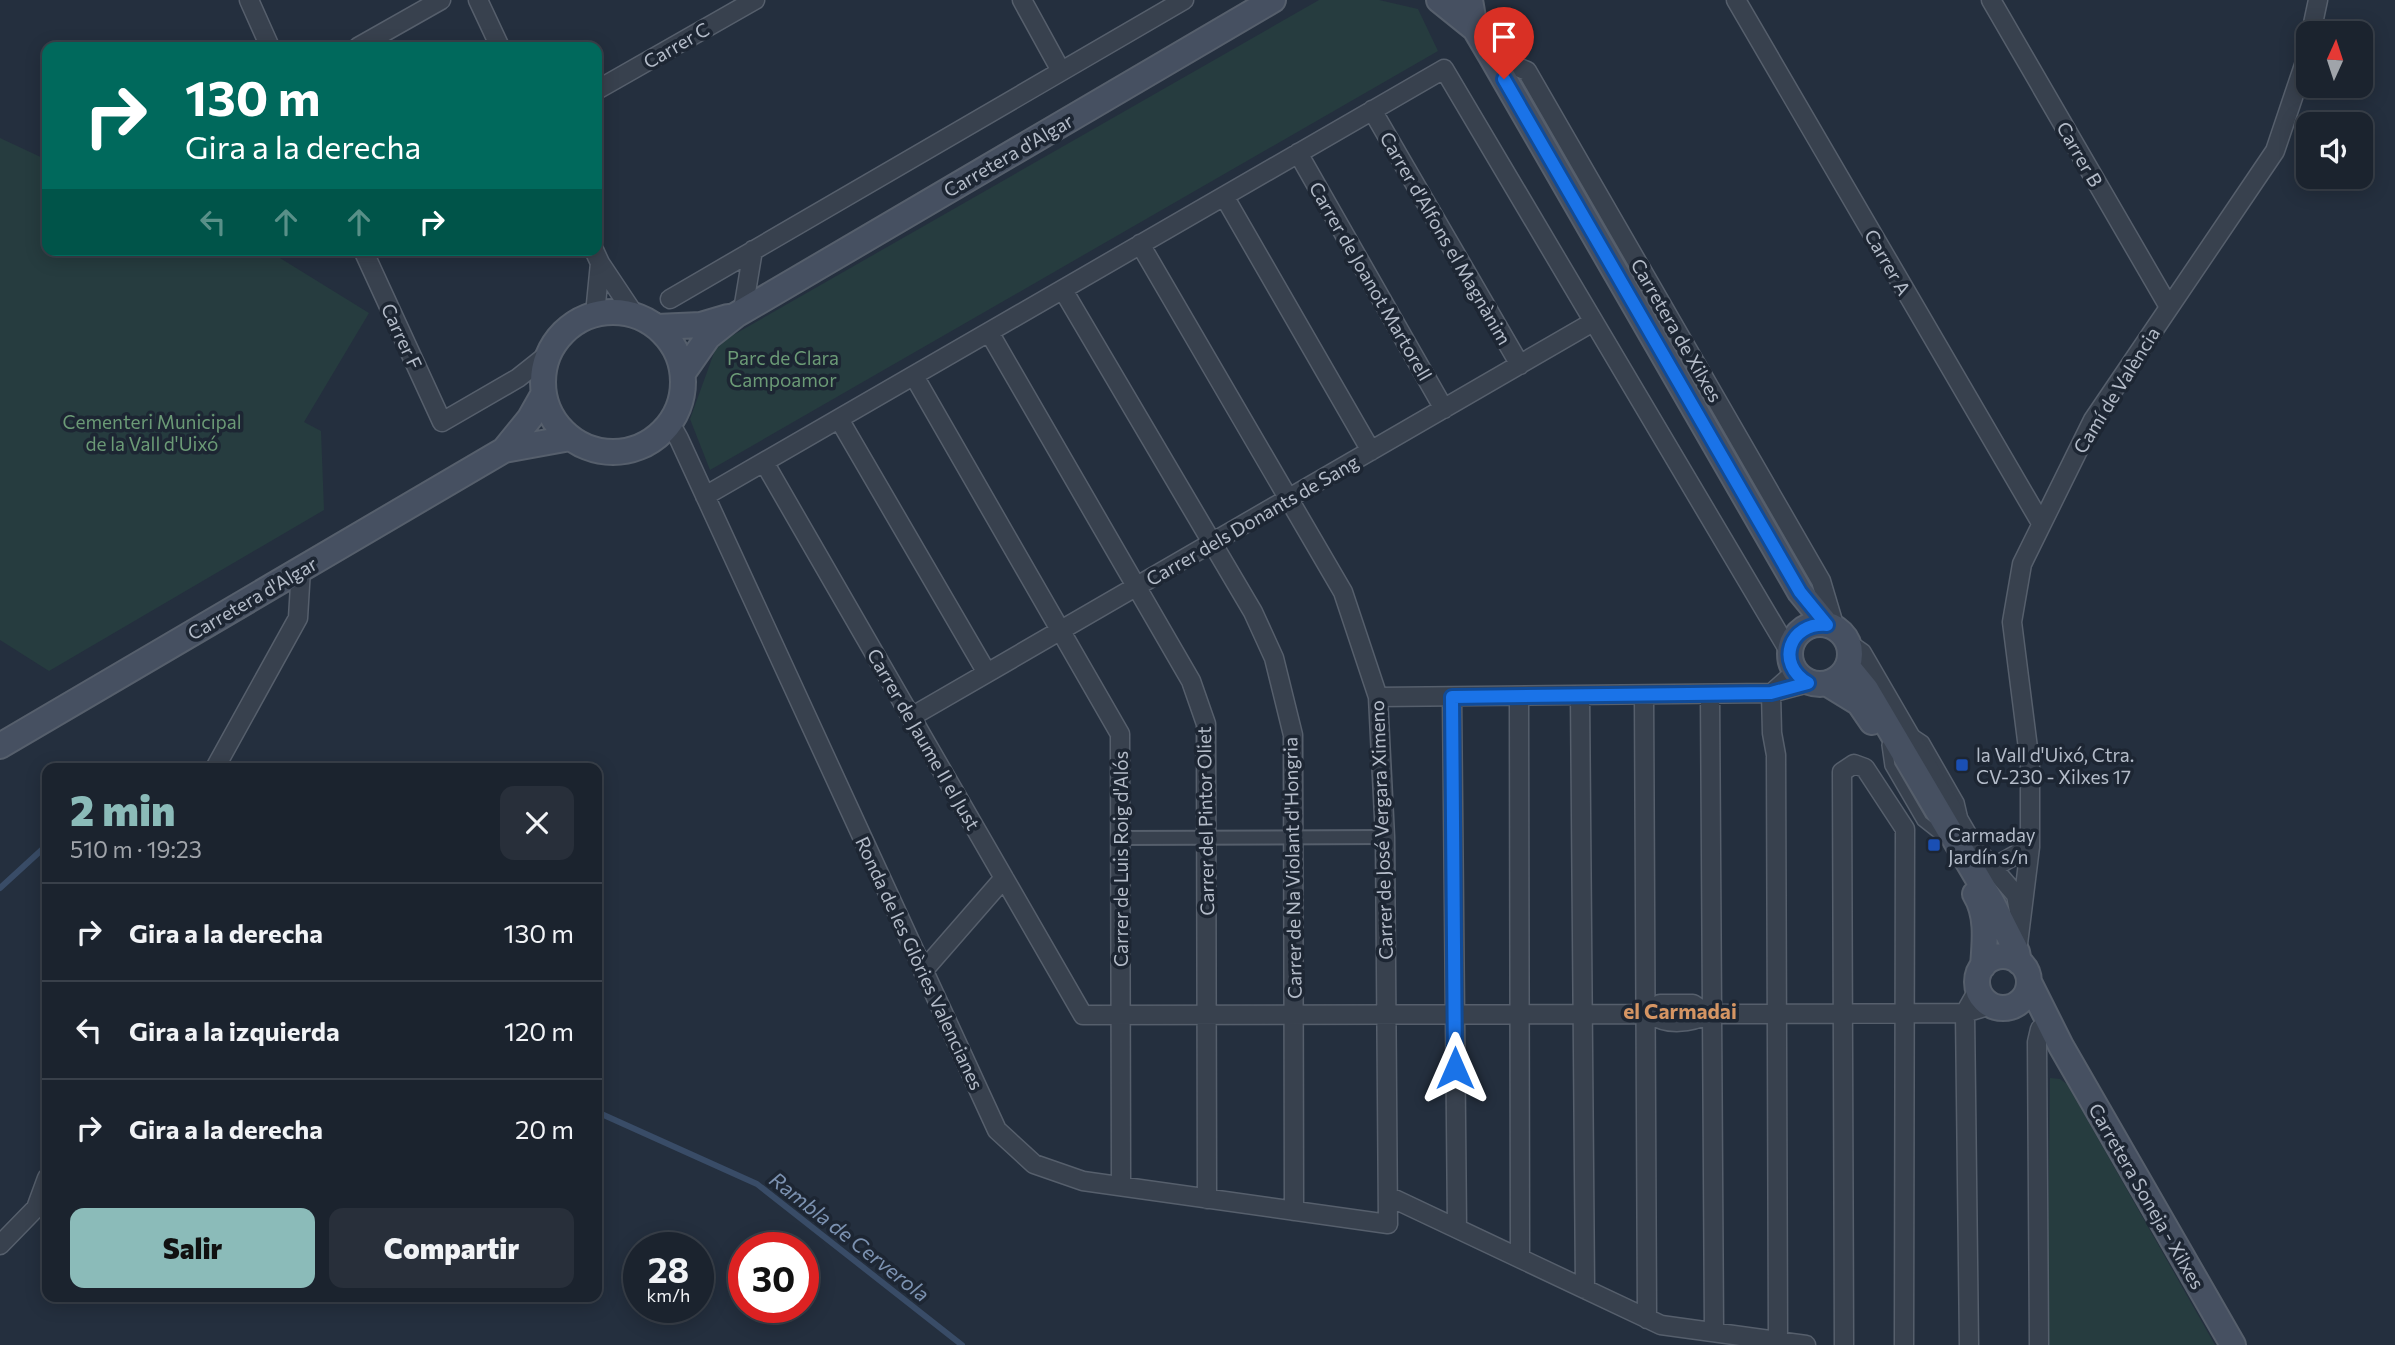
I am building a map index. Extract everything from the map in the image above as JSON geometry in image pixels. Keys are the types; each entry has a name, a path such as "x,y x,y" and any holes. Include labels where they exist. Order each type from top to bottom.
{"main road":[{"name":"Carretera d'Algar","path":"683,373 708,337 739,312 1273,0"},
{"name":"Carretera de Xilxes","path":"1439,0 1475,29 1800,592 1840,641 1991,901 2061,1046"},
{"name":"Carretera de Xilxes","path":"1470,0 1475,29"},
{"path":"615,311 634,314 657,327 670,340 678,356 683,373 683,391 678,408 670,424 654,439 634,449 612,452 590,448 570,438 548,411 543,394 542,374 547,355 558,337 575,322 595,314 615,311"},
{"name":"Carretera d'Algar","path":"657,327 701,325 739,312"},
{"name":"Carretera d'Algar","path":"504,450 530,418 543,394"},
{"name":"Carretera d'Algar","path":"0,746 504,450 570,438"},
{"name":"Carretera de Xilxes","path":"1800,592 1804,663 1858,703 1952,831 1982,906 1986,940 1983,966"},
{"path":"1808,626 1840,641 1843,675 1804,663 1808,626"},
{"path":"1993,1001 2024,997 2022,965 2004,957 1989,961 1983,966 1977,982 1993,1001 2040,1029 2061,1046"},
{"name":"Carretera Soneja - Xilxes","path":"2061,1046 2233,1345"}],"street":[{"path":"248,0 268,42"},
{"path":"367,42 442,0"},
{"path":"478,0 498,42"},
{"name":"Carrer C","path":"602,87 755,0"},
{"path":"1022,0 1061,71"},
{"path":"670,299 1184,0"},
{"name":"Carrer A","path":"1736,0 2041,523"},
{"name":"Carrer B","path":"1990,0 2169,307"},
{"path":"2314,21 2318,0"},
{"name":"Carretera de Xilxes","path":"1491,56 1527,71 1821,581 1840,641 1862,653 1907,731 1952,831 1974,846 2016,895 2022,925"},
{"name":"Carretera de Xilxes","path":"1372,110 1444,69 1593,322 1804,663"},
{"name":"Camí de València","path":"2022,965 2022,925 2029,846 2030,764 2012,622 2022,564 2093,421 2274,151 2296,88"},
{"path":"705,496 1372,110"},
{"name":"Carrer d'Alfons el Magnànim","path":"1372,110 1520,365"},
{"name":"Carrer de Joanot Martorell","path":"1298,153 1444,408"},
{"path":"1224,196 1371,451"},
{"name":"Carrer de José Vergara Ximeno","path":"1140,244 1343,592 1378,697 1385,837 1388,1224"},
{"path":"739,312 753,250"},
{"name":"Carrer F","path":"366,256 442,422 518,378 547,355"},
{"path":"595,314 597,257"},
{"path":"597,257 634,314"},
{"name":"Carrer de Na Violant d'Hongria","path":"1063,290 1253,612 1274,658 1293,735 1294,1211"},
{"name":"Carrer dels Donants de Sang","path":"911,717 1593,322"},
{"name":"Carrer del Pintor Oliet","path":"989,332 1191,681 1206,724 1207,1199"},
{"name":"Carrer de Luis Roig d'Alós","path":"914,376 1119,734 1121,1186"},
{"path":"839,419 987,674"},
{"name":"Ronda de les Glòries Valencianes","path":"670,424 997,1130 1034,1164 1083,1181 1388,1224"},
{"name":"Carrer de Jaume II el Just","path":"764,462 1083,1015 1121,1015"},
{"path":"218,763 298,618 301,569"},
{"path":"1378,697 1771,693 1783,685 1804,663"},
{"path":"1771,693 1772,733 1776,755 1778,1341"},
{"path":"1710,694 1714,1332"},
{"path":"1580,695 1585,1289"},
{"path":"1644,695 1648,1014 1647,1319"},
{"path":"1519,696 1520,1258"},
{"path":"1452,697 1457,1228"},
{"path":"1844,1345 1842,772 1854,764 1865,768 1905,828 1904,1345"},
{"path":"1120,838 1385,837"},
{"path":"1992,868 2029,846"},
{"path":"923,971 1004,878"},
{"path":"1121,1015 1648,1014 1660,1004 1693,1004 1710,1014 1965,1013 1993,1001"},
{"path":"1965,1013 1969,1345"},
{"path":"2039,1345 2040,1029"},
{"path":"0,1245 36,1208 42,1192"},
{"path":"1388,1196 1661,1325 1805,1345"}],"green space":[{"name":"Parc de Clara Campoamor","path":"1319,0 1379,0 1418,9 1438,51 710,470 690,419 715,350 728,338"},
{"name":"Cementeri Municipal de la Vall d'Uixó","path":"0,138 42,158 42,256 277,256 369,313 304,422 321,431 324,510 49,671 0,640"},
{"path":"2050,1078 2060,1079 2067,1084 2215,1345 2047,1345"}],"waterway":[{"name":"Rambla de Cerverola","path":"0,888 42,850"},
{"name":"Rambla de Cerverola","path":"602,1114 757,1184 962,1345"}],"place":[{"name":"la Vall d'Uixó, Ctra. CV-230 - Xilxes 17","path":"1962,765"},
{"name":"Carmaday Jardín s/n","path":"1934,845"}],"district":[{"name":"el Carmadai","path":"1680,1010"}],"route":[{"path":"1455,1068 1452,697 1771,693 1808,683 1792,667 1789,651 1791,643 1795,636 1808,626 1827,625 1800,592 1504,79"}]}
